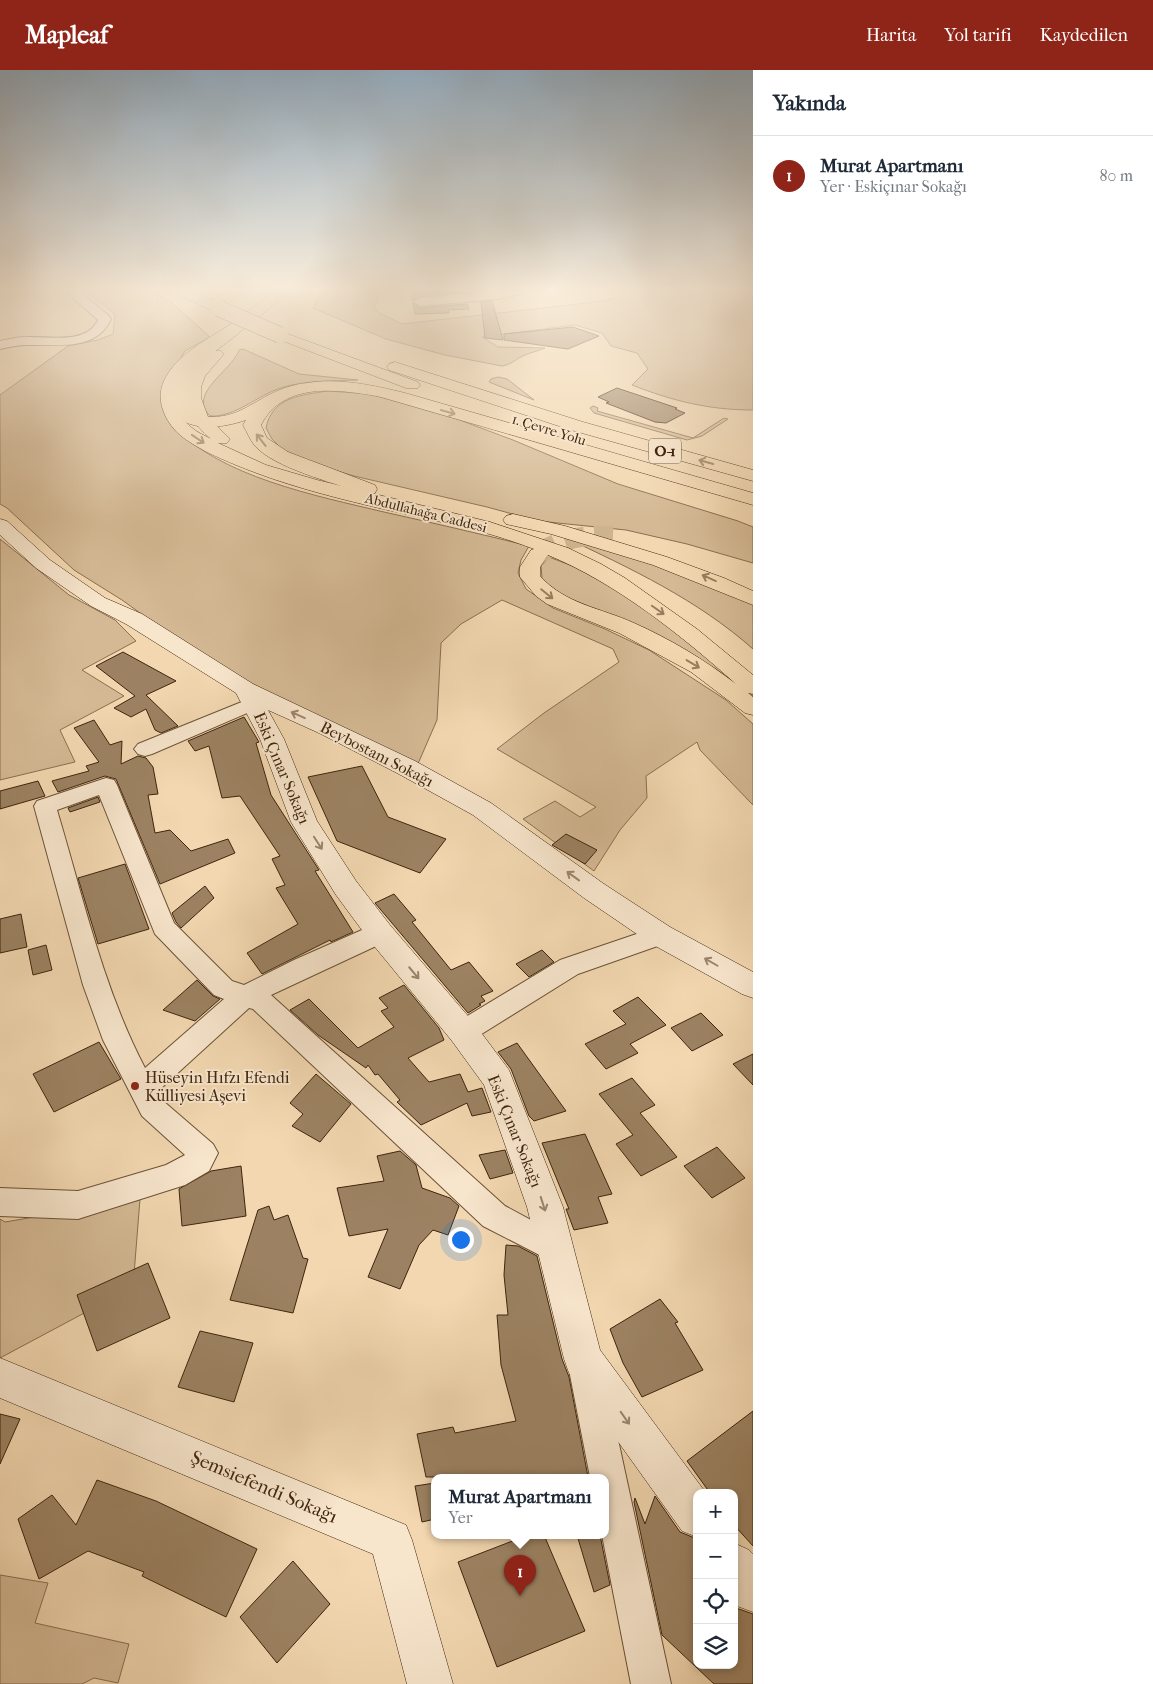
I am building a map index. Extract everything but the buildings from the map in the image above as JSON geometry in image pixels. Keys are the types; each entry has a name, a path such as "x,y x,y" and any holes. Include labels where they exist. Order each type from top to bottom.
{"main road":[{"name":"Abdullahağa Caddesi","path":"183,366 175,376 171,386 169,408 178,424 199,440 221,453 271,472 353,496 482,526 528,540 584,563 632,592 674,622 732,667 753,687"},
{"path":"203,366 192,386 195,412 202,422 226,443 280,466 368,489"},
{"name":"1. Çevre Yolu","path":"370,366 441,396 753,492"},
{"name":"1. Çevre Yolu","path":"391,366 577,426 753,476"},
{"path":"202,422 217,422 237,418 286,392 310,387 338,386 373,390 753,499"},
{"path":"267,402 256,415 252,425 261,442 289,460 368,489"},
{"name":"Abdullahağa Caddesi","path":"368,489 493,516 577,548 603,561 709,626"},
{"path":"493,516 520,520 668,563 704,575 753,599"},
{"path":"613,536 687,553 753,580"},
{"path":"538,554 530,567 530,577 548,596 627,628 666,648 699,667 753,708"}],"street":[{"name":"Beybostanı Sokağı","path":"0,525 43,564 98,602 134,619 250,696 406,767 482,809 594,891 660,935 753,986"},
{"path":"145,749 250,696"},
{"name":"Eski Çınar Sokağı","path":"250,696 272,739 304,822 346,888 380,933 463,1032 498,1079 545,1207 583,1359 693,1510"},
{"path":"0,1202 78,1205 174,1176 199,1162 203,1152 152,1108 117,1040 96,985 45,806 106,785 164,928 223,988 262,1002 494,1216 555,1248"},
{"path":"142,1088 246,996 303,967 380,933"},
{"path":"463,1032 569,967 660,935"},
{"path":"583,1359 607,1474"},
{"name":"Şemsiefendi Sokağı","path":"0,1378 391,1540 430,1684"},
{"path":"609,1483 651,1684"},
{"path":"738,1570 753,1590"}],"shaded area":[{"path":"40,366 176,366 170,376 172,425 192,443 216,458 271,482 300,491 529,546 521,560 518,573 526,589 553,608 605,629 649,650 726,700 753,724 753,805 700,750 697,742 646,776 647,798 620,830 594,871 523,819 555,801 580,817 596,807 497,749 544,713 619,662 613,649 502,600 461,624 441,643 437,720 417,766 221,671 122,600 74,570 7,508 0,504 0,395"},
{"path":"228,366 282,366 299,374 358,380 319,381 290,385 272,391 237,410 219,416 210,416 204,407 204,399 213,382"},
{"path":"646,366 753,366 753,410 737,410 691,404 632,385 648,369"},
{"path":"498,377 507,379 534,400 489,382 491,379"},
{"path":"328,391 370,394 457,419 618,484 753,527 753,563 687,544 626,530 538,521 354,476 321,466 283,450 272,439 266,428 274,410 289,399"},
{"path":"593,406 598,408 597,411 693,438 724,418 728,419 702,436 687,440 594,413 590,408"},
{"path":"564,537 649,561 753,603 753,649 710,615 663,586"},
{"path":"0,539 69,595 115,620 136,641 82,670 124,696 60,730 75,762 0,780"},
{"path":"549,557 583,570 660,616 753,694 753,696 716,669 664,640 548,589 542,578 541,566"},
{"path":"140,1199 133,1287 0,1358 0,1219 5,1222"},
{"path":"0,1575 48,1583 35,1623 129,1644 118,1683 94,1678 82,1684 0,1684"}],"tunnel":[{"path":"538,554 547,548 574,538 613,536"}],"place":[{"name":"Hüseyin Hıfzı Efendi Külliyesi Aşevi","path":"135,1086"},
{"name":"Murat Apartmanı","path":"520,1596"}]}
